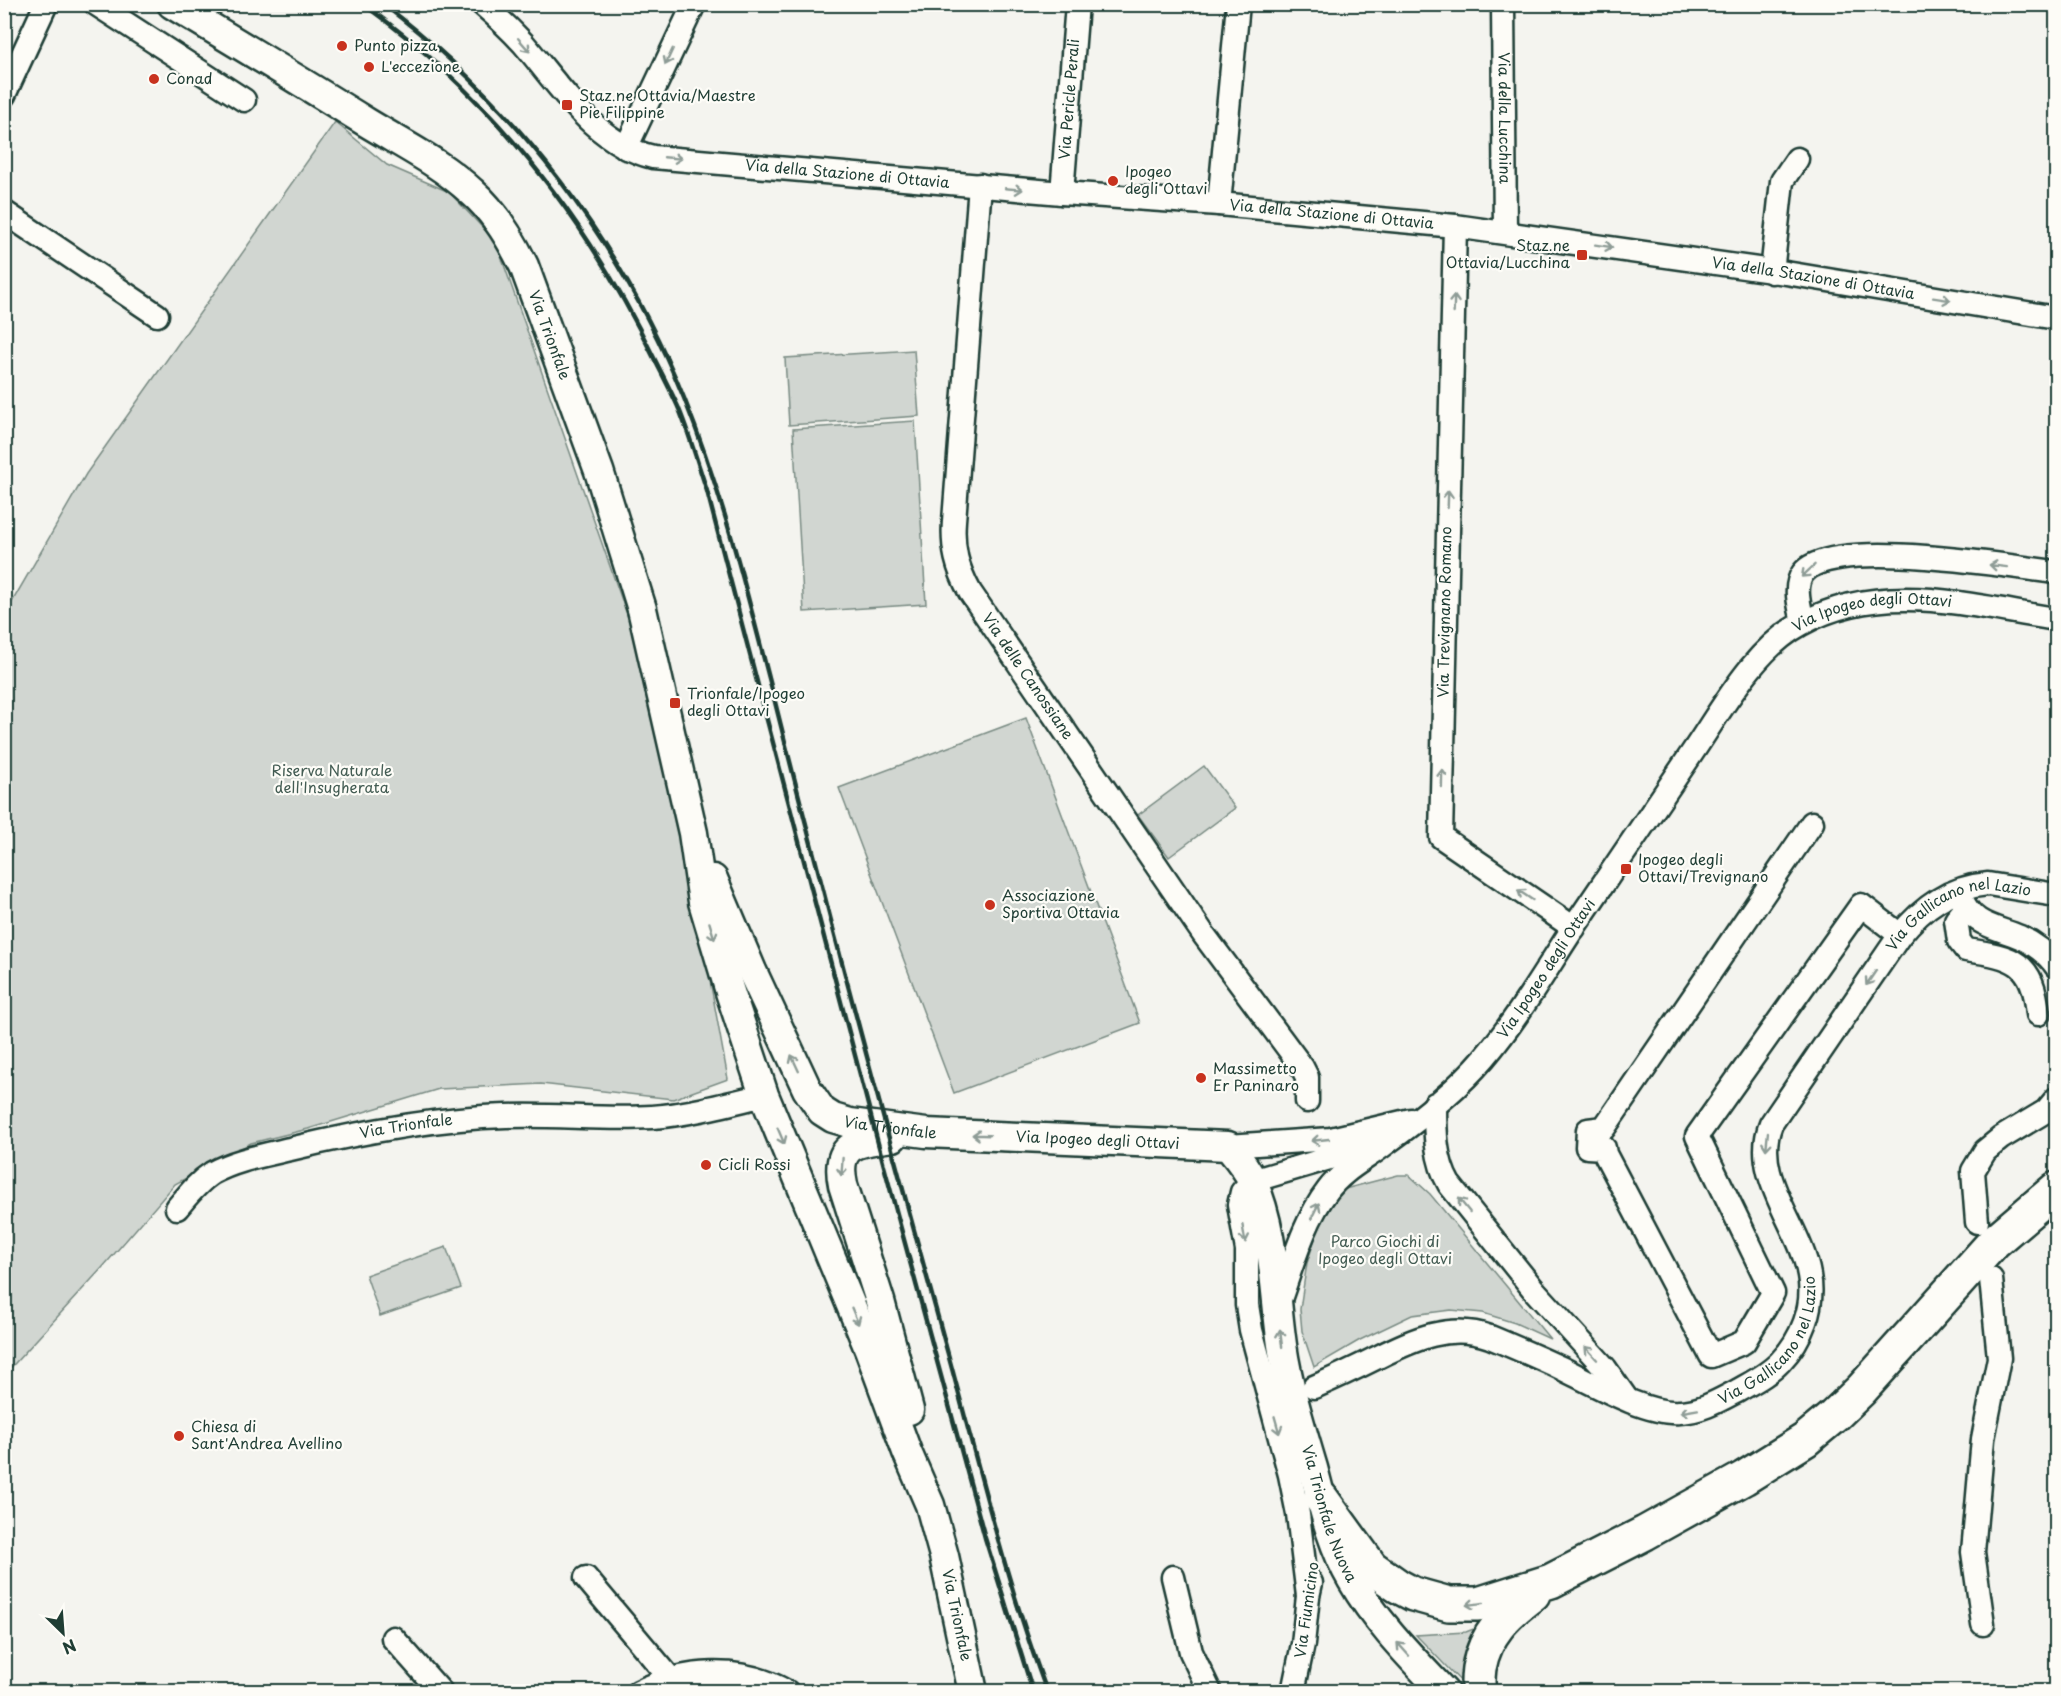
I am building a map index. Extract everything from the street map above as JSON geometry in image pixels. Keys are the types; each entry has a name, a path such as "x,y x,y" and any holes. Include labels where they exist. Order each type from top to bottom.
{"highway":[{"path":"1479,1692 1477,1683 1481,1654 1497,1625 1510,1611 1551,1581 1645,1533 1805,1440 1860,1390 1986,1232 2009,1215 2056,1168"},
{"path":"1986,1232 2056,1189"},
{"path":"1321,1498 1371,1567 1413,1594 1449,1604 1478,1604 1551,1581"}],"main road":[{"name":"Via Trionfale","path":"171,4 448,172 480,200 510,239 524,266 629,564 650,639 693,833 703,902 764,1095 869,1349 930,1506 944,1556 973,1692"},
{"name":"Via Trionfale","path":"693,833 757,981 807,1089 819,1108 838,1120 926,1133"},
{"name":"Via Trionfale","path":"926,1133 856,1144 844,1153 841,1168 843,1185 880,1301 920,1447 928,1482 930,1506"},
{"name":"Via Ipogeo degli Ottavi","path":"926,1133 1228,1146"},
{"name":"Via Trionfale Nuova","path":"1228,1146 1252,1180 1267,1228 1285,1360 1309,1456 1341,1559 1362,1596 1392,1637 1444,1692"}],"street":[{"path":"4,95 10,70 46,4"},
{"path":"96,4 244,100"},
{"name":"Via della Stazione di Ottavia","path":"482,4 521,41 584,115 606,135 626,148 653,157 1062,193 1219,204 1504,231 2056,318"},
{"path":"626,148 694,4"},
{"name":"Via Pericle Perali","path":"1062,193 1077,4"},
{"path":"1219,204 1238,4"},
{"name":"Via della Lucchina","path":"1503,4 1504,231"},
{"path":"1772,272 1782,181 1797,159"},
{"name":"Via delle Canossiane","path":"980,186 954,521 954,552 957,566 970,592 1204,935 1302,1067 1307,1077 1307,1101"},
{"path":"4,212 157,315"},
{"name":"Via Trevignano Romano","path":"1455,226 1441,837 1574,928"},
{"path":"1803,622 1798,592 1801,577 1811,566 1838,558 1880,555 1914,556 2056,572"},
{"name":"Via Ipogeo degli Ottavi","path":"1228,1146 1331,1139 1426,1111 1451,1091 1484,1058 1751,667 1783,635 1803,622 1839,607 1867,601 1903,598 2056,619"},
{"path":"1812,823 1604,1128 1588,1130 1587,1147 1604,1148 1605,1154 1711,1356 1744,1342 1773,1293 1697,1136 1861,904 1900,935"},
{"name":"Via Gallicano nel Lazio","path":"1314,1388 1421,1337 1442,1332 1464,1331 1490,1336 1626,1399 1677,1413 1709,1406 1774,1369 1799,1339 1808,1307 1810,1277 1805,1258 1767,1165 1766,1142 1771,1124 1900,935 1924,909 1962,900 1988,884 2056,895"},
{"path":"1962,900 1984,925 2022,938 2050,957 2056,966"},
{"path":"1962,900 1956,920 1959,941 1966,950 2001,955 2025,969 2036,996 2038,1014"},
{"name":"Via Trionfale","path":"177,1208 201,1181 227,1166 280,1151 366,1132 481,1117 624,1118 656,1116 702,1109 764,1095"},
{"path":"1986,1232 1973,1171 1985,1151 2001,1138 2046,1112 2056,1099"},
{"path":"1252,1180 1350,1152 1426,1111 1444,1175 1449,1184 1534,1290 1605,1368 1626,1399"},
{"name":"Via Trionfale Nuova","path":"1278,1305 1307,1228 1326,1192 1348,1170 1387,1143 1426,1111"},
{"name":"Via Trionfale Nuova","path":"1252,1180 1242,1192 1239,1205 1247,1250 1249,1318 1293,1490 1308,1596"},
{"path":"1983,1624 1973,1552 1983,1439 1999,1358 1991,1279"},
{"name":"Via Fiumicino","path":"1293,1692 1303,1644 1315,1547 1315,1512 1309,1456"},
{"path":"1173,1577 1191,1652 1210,1692"},
{"path":"586,1578 670,1678"},
{"path":"393,1638 441,1692"},
{"path":"638,1692 670,1678 707,1673 741,1676 769,1683 787,1692"}],"green space":[{"name":"Riserva Naturale dell'Insugherata","path":"335,122 387,165 449,192 496,242 638,646 701,931 728,1079 673,1099 541,1084 439,1089 308,1129 251,1143 175,1184 5,1374 5,614 86,474"},
{"path":"914,350 919,416 789,425 785,358"},
{"path":"915,421 926,604 804,612 793,429"},
{"name":"Associazione Sportiva Ottavia","path":"1026,718 1140,1023 954,1093 839,788"},
{"path":"1204,766 1235,808 1169,857 1138,815"},
{"name":"Parco Giochi di Ipogeo degli Ottavi","path":"1398,1175 1409,1175 1430,1194 1550,1339 1515,1323 1483,1313 1451,1310 1412,1315 1360,1340 1314,1367 1302,1331 1300,1309 1307,1263 1325,1208 1341,1190"},
{"path":"446,1247 461,1288 380,1316 366,1275"},
{"path":"1481,1626 1468,1689 1416,1635 1466,1632"}],"railway":[{"path":"363,4 410,40 453,79 494,120 532,164 599,258 628,308 679,409 707,491 884,1166 985,1538 1033,1692"},
{"path":"383,4 478,86 521,132 560,181 596,232 629,285 684,398 733,542 849,991 994,1524 1032,1651 1047,1692"}],"place":[{"name":"Punto pizza","path":"342,46"},
{"name":"L'eccezione","path":"369,67"},
{"name":"Conad","path":"154,79"},
{"name":"Staz.ne Ottavia/Maestre Pie Filippine","path":"567,105"},
{"name":"Ipogeo degli Ottavi","path":"1113,181"},
{"name":"Staz.ne Ottavia/Lucchina","path":"1582,255"},
{"name":"Trionfale/Ipogeo degli Ottavi","path":"675,703"},
{"name":"Ipogeo degli Ottavi/Trevignano","path":"1626,869"},
{"name":"Associazione Sportiva Ottavia","path":"990,905"},
{"name":"Massimetto Er Paninaro","path":"1201,1078"},
{"name":"Cicli Rossi","path":"706,1165"},
{"name":"Chiesa di Sant'Andrea Avellino","path":"179,1436"}]}
